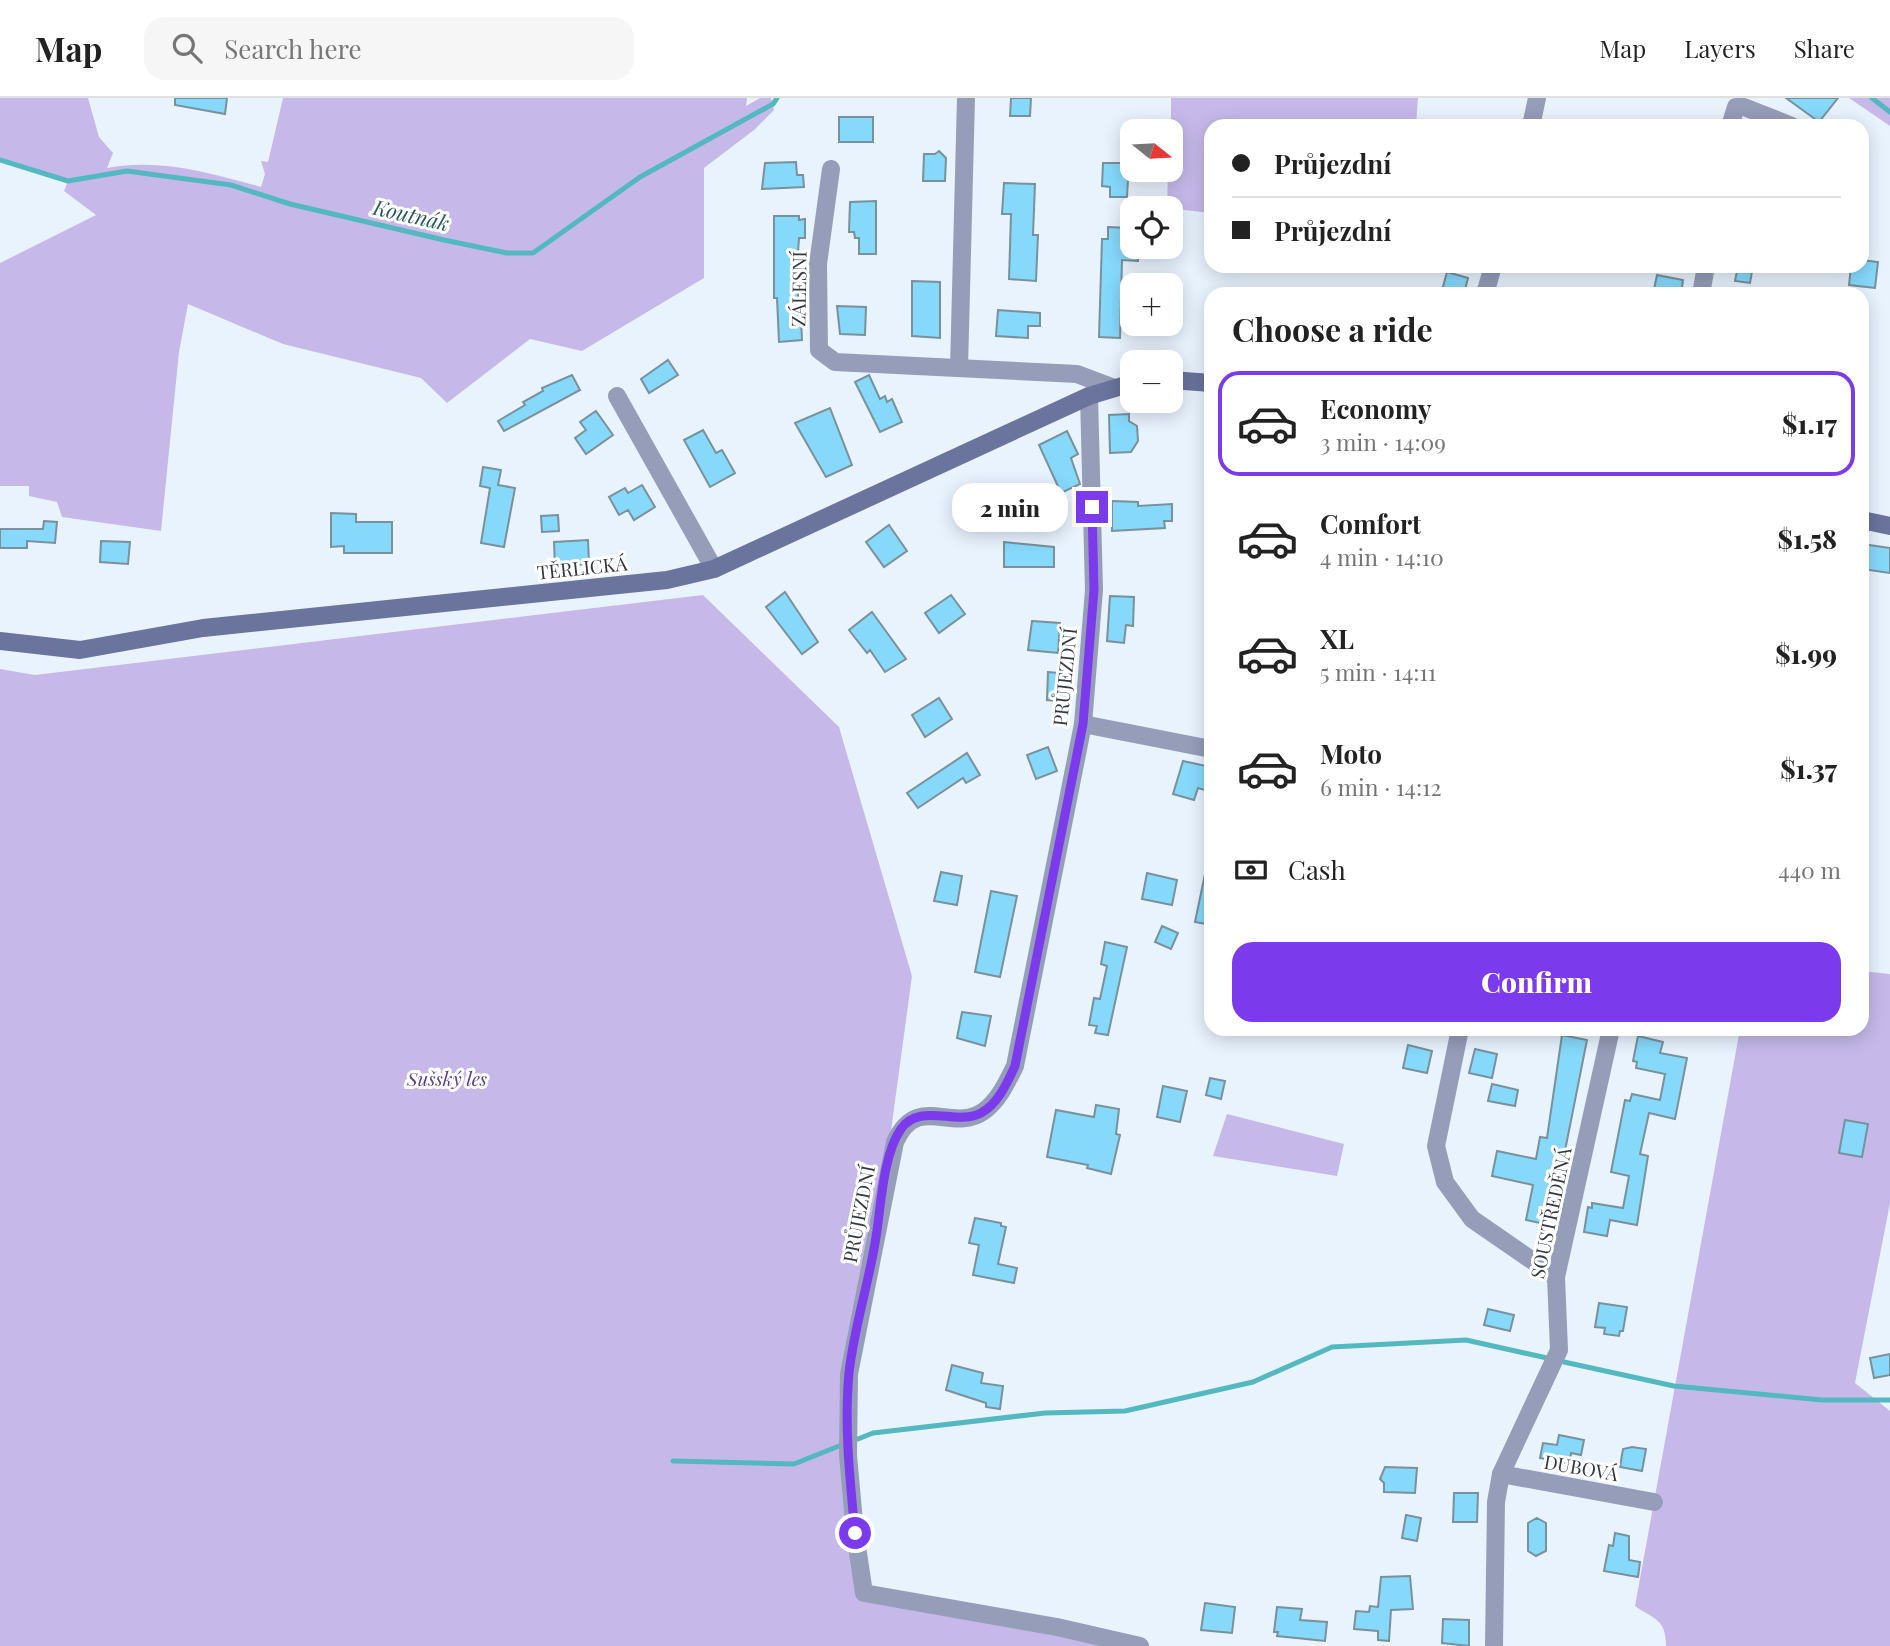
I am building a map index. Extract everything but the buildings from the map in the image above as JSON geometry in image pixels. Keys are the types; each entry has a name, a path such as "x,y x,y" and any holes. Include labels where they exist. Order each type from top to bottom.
{"main road":[{"path":"1183,381 1204,382"},
{"name":"TĚRLICKÁ","path":"0,641 80,650 203,628 667,580 714,569 1089,396 1120,386"},
{"path":"1869,522 1890,526"}],"street":[{"path":"959,368 966,98"},
{"path":"1532,119 1537,98"},
{"path":"1732,119 1736,107 1744,107 1774,119"},
{"name":"ZÁLESNÍ","path":"831,169 818,264 819,350 835,362 1077,374 1114,388"},
{"path":"617,396 714,569"},
{"name":"PRŮJEZDNÍ","path":"1089,396 1094,590 1083,724 1015,1066 995,1101 983,1112 960,1118 935,1115 916,1117 902,1127 895,1142 881,1196 849,1374 848,1455 864,1593 1057,1627 1140,1646"},
{"path":"1083,724 1204,748"},
{"path":"1453,1036 1436,1146 1445,1182 1472,1219 1556,1277"},
{"name":"SOUSTŘEDĚNÁ","path":"1494,1646 1496,1502 1502,1474 1559,1350 1556,1277 1609,1036"},
{"name":"DUBOVÁ","path":"1502,1474 1654,1502"}],"green space":[{"path":"0,98 88,98 99,137 113,153 107,168 146,165 185,168 261,187 265,174 261,161 268,162 283,98 747,98 746,106 760,98 771,98 774,110 754,130 704,168 704,278 582,351 530,339 447,403 421,378 283,344 188,304 179,352 161,531 62,517 57,502 29,496 29,486 0,486 0,263 96,215 64,191 68,181 0,160"},
{"path":"1171,98 1418,98 1416,119 1204,119 1204,212 1183,210 1183,196 1167,196 1168,182 1183,182 1183,119 1171,119"},
{"path":"1849,98 1890,98 1890,126"},
{"name":"Sušský les","path":"703,595 839,727 912,976 876,1241 849,1374 864,1593 1116,1646 0,1646 0,669 35,675"},
{"path":"1869,972 1890,974 1890,1203 1855,1383 1890,1411 1890,1646 1666,1646 1664,1630 1658,1621 1635,1606 1739,1036 1869,1036"},
{"path":"1227,1114 1344,1144 1337,1176 1213,1156"}],"waterway":[{"name":"Koutnák","path":"0,160 68,181 127,171 231,185 290,204 444,240 507,253 533,253 640,177 773,104 777,98"},
{"name":"Koutnák","path":"1872,98 1890,112"},
{"path":"858,1439 873,1433 1045,1413 1125,1411 1253,1382 1332,1347 1466,1340 1547,1358"},
{"path":"1564,1362 1674,1386 1822,1400 1890,1400"},
{"path":"673,1461 794,1464 839,1446"}],"route":[{"path":"855,1533 848,1455 849,1374 876,1241 881,1196 895,1142 902,1127 916,1117 935,1115 960,1118 983,1112 995,1101 1015,1066 1083,724 1094,590 1092,507"}]}
